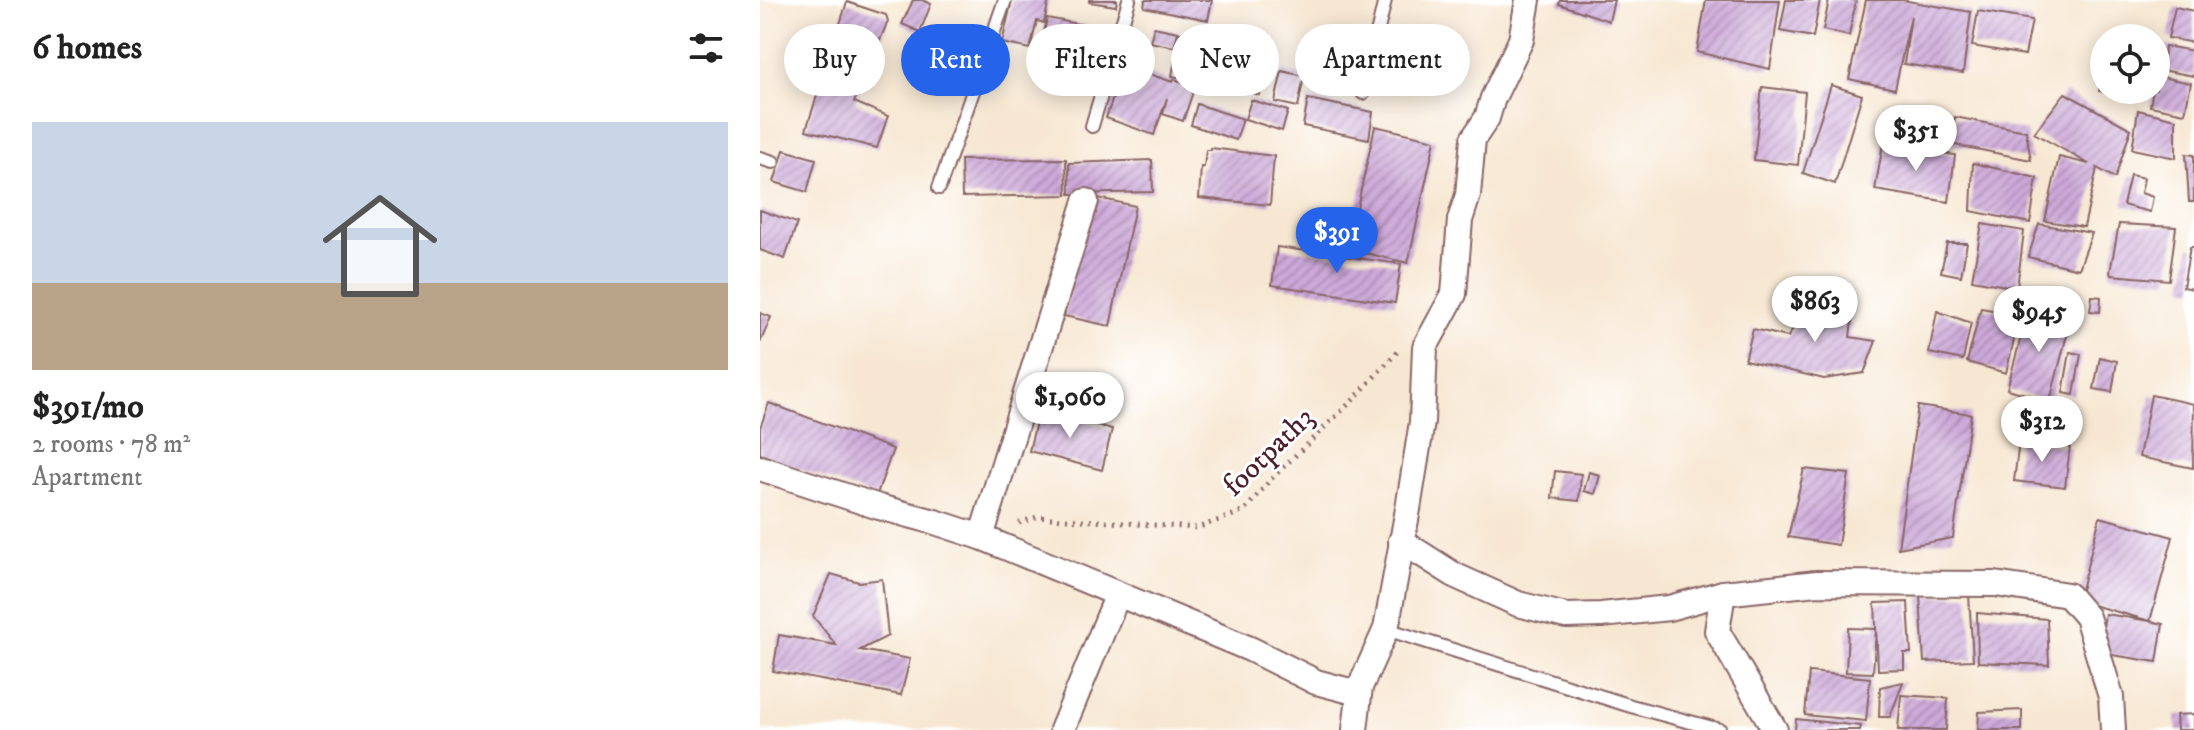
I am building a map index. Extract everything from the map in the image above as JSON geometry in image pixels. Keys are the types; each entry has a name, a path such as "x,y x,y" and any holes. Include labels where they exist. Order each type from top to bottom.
{"street":[{"path":"1355,730 1360,687 1386,629 1422,422 1425,347 1454,294 1460,220 1468,195 1473,139 1487,118 1493,98 1521,40 1528,0"},
{"path":"981,537 1086,201"},
{"path":"760,468 981,537 1250,649 1316,682 1354,692 1360,687"},
{"path":"1401,541 1468,582 1518,604 1566,616 1669,608 1723,593 1817,583 1995,584 2068,595 2087,617 2111,697 2113,730"},
{"path":"1723,593 1717,631 1775,730"},
{"path":"1062,730 1118,594"}],"lane":[{"path":"939,188 1005,0"},
{"path":"1092,126 1129,0"},
{"path":"1379,24 1385,0"},
{"path":"1386,629 1631,706 1720,730"}],"path":[{"name":"footpath3","path":"981,537 1037,517 1197,528 1244,511 1273,477 1354,399 1405,343"}],"building":[{"path":"913,0 931,4 923,24 902,24"},
{"path":"1012,0 1049,0 1044,23 1026,24 1026,48 1010,45 1010,24 1006,24"},
{"path":"1089,0 1117,0 1116,6"},
{"path":"1145,0 1212,0 1208,20 1144,7"},
{"path":"1560,0 1614,0 1609,21 1559,4"},
{"path":"1706,0 1780,0 1770,69 1697,52"},
{"path":"1786,0 1820,0 1813,37 1780,31"},
{"path":"1829,0 1856,0 1849,36 1823,30"},
{"path":"1866,0 1902,0 1971,12 1963,73 1904,64 1911,16 1895,89 1849,79"},
{"path":"847,2 886,15 888,21 885,28 885,24 840,24"},
{"path":"2175,7 2194,11 2194,43 2170,38"},
{"path":"1978,11 2032,20 2025,55 1972,46"},
{"path":"1047,18 1078,24 1046,24"},
{"path":"1155,27 1171,31 1171,46 1155,43"},
{"path":"2170,47 2194,51 2194,76 2170,72"},
{"path":"1282,71 1295,74 1295,96 1300,96 1298,107 1275,102 1279,96"},
{"path":"1155,76 1171,81 1171,96 1192,96 1183,121 1163,114 1167,98 1154,135 1106,118 1114,96 1155,96"},
{"path":"2170,79 2191,83 2185,113 2150,106 2170,104"},
{"path":"1831,85 1862,95 1835,184 1803,173"},
{"path":"1762,87 1805,92 1798,165 1754,160"},
{"path":"2065,93 2131,129 2115,178 2097,168 2084,227 2045,221 2059,157 2089,164 2034,133"},
{"path":"817,96 857,96 854,102 888,116 877,148 806,130"},
{"path":"1308,99 1373,112 1369,139 1303,126"},
{"path":"1251,100 1288,111 1282,131 1245,119"},
{"path":"1197,104 1243,119 1236,140 1191,125"},
{"path":"2138,110 2176,119 2176,158 2132,149"},
{"path":"1955,117 2026,131 2031,160 1950,144"},
{"path":"1375,126 1435,140 1408,263 1348,249"},
{"path":"1883,144 1955,155 1949,202 1875,190"},
{"path":"1211,148 1274,156 1270,205 1199,198 1201,167 1204,167 1206,150"},
{"path":"784,150 816,159 807,192 774,182"},
{"path":"2186,154 2194,155 2194,202 2189,202"},
{"path":"1066,159 1067,195 962,197 961,160"},
{"path":"1152,160 1153,192 1070,194 1069,163"},
{"path":"1973,163 2037,178 2030,223 1971,211"},
{"path":"2130,175 2144,178 2141,193 2153,197 2150,212 2123,205"},
{"path":"1089,196 1135,206 1110,326 1064,316"},
{"path":"760,210 797,223 785,259 760,250"},
{"path":"1982,224 2024,231 2017,288 1972,280"},
{"path":"2039,224 2092,233 2079,269 2028,257"},
{"path":"2119,224 2176,227 2169,280 2111,275"},
{"path":"1947,243 1967,243 1961,276 1941,272"},
{"path":"1277,247 1401,264 1395,303 1272,285"},
{"path":"2190,247 2194,247 2194,289 2183,287"},
{"path":"2092,296 2101,297 2100,312 2090,311"},
{"path":"1810,299 1854,305 1850,337 1876,341 1864,373 1824,379 1745,360 1753,329 1788,337"},
{"path":"2029,307 2071,319 2050,401 2007,389"},
{"path":"1981,308 2020,315 2006,373 1967,362"},
{"path":"1937,311 1971,323 1963,360 1929,353"},
{"path":"760,313 771,317 760,343"},
{"path":"2070,352 2081,354 2074,395 2063,393"},
{"path":"2100,357 2117,361 2112,392 2094,389"},
{"path":"2151,395 2194,404 2193,468 2139,457"},
{"path":"769,403 893,449 876,497 760,454 760,428"},
{"path":"2054,403 2078,408 2073,429 2050,424"},
{"path":"1918,406 1971,414 1953,538 1898,548"},
{"path":"1039,410 1112,429 1102,470 1029,451"},
{"path":"2019,441 2070,447 2065,487 2014,481"},
{"path":"1804,469 1849,474 1838,545 1788,537"},
{"path":"1555,471 1581,474 1579,501 1552,498"},
{"path":"1589,472 1600,475 1595,494 1584,491"},
{"path":"2100,517 2173,537 2150,621 2078,601"},
{"path":"831,574 859,582 882,579 888,636 860,650 910,659 901,695 773,671 779,635 836,645 813,616"},
{"path":"1969,595 1973,660 1924,662 1920,596"},
{"path":"1908,602 1911,653 1904,653 1904,669 1878,670 1875,603"},
{"path":"1977,613 2047,619 2049,665 1978,662"},
{"path":"2105,614 2163,624 2157,662 2099,653"},
{"path":"1848,628 1876,629 1873,673 1846,672"},
{"path":"1809,672 1870,678 1866,721 1805,715"},
{"path":"1903,682 1890,717 1879,717 1880,687"},
{"path":"1901,695 1948,698 1946,730 1898,730"},
{"path":"2022,710 2022,730 1978,730 1979,712"},
{"path":"2194,714 2194,730 2177,730 2176,715"},
{"path":"1796,719 1861,726 1860,730 1795,730"}]}
